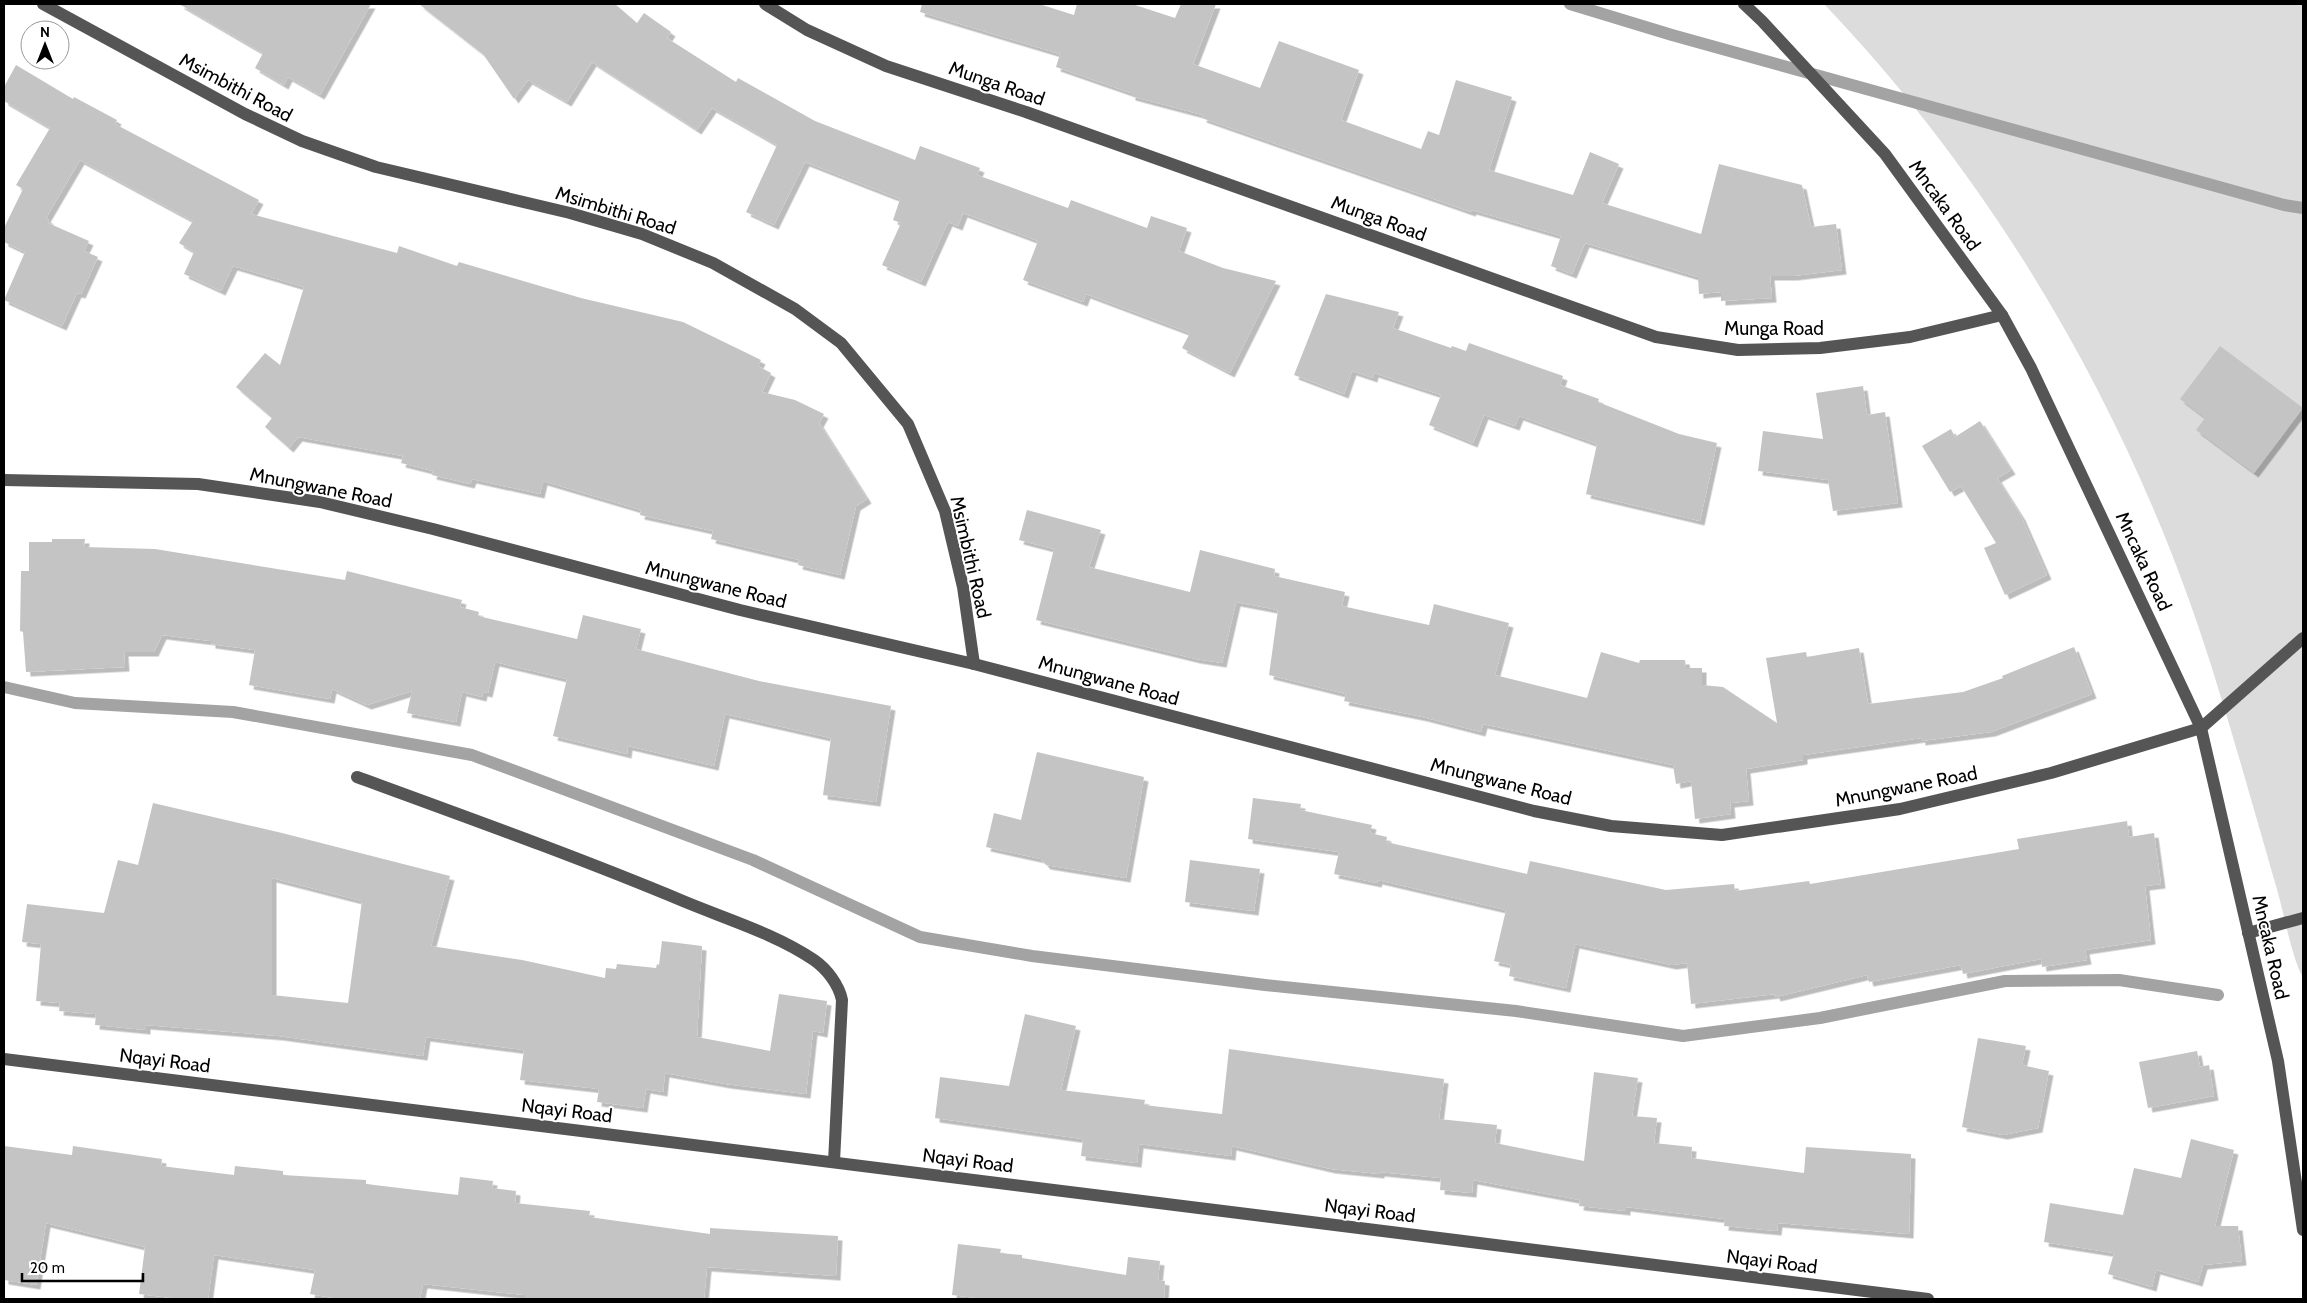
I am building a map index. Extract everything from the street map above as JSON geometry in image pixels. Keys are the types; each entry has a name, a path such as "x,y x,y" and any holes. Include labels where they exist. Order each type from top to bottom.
{"street":[{"name":"Msimbithi Road","path":"43,4 245,114 302,141 376,167 570,214 642,234 713,263 795,308 841,343 908,424 945,511 962,587 974,664"},
{"name":"Munga Road","path":"765,4 807,30 886,66 1026,112 1656,337 1738,350 1820,348 1910,338 2002,315"},
{"name":"Mncaka Road","path":"1744,4 1885,154 2002,315 2031,368 2201,728 2278,1061 2303,1230"},
{"name":"Mnungwane Road","path":"4,480 198,484 320,502 433,529 740,610 974,664 1545,813 1611,826 1722,836 1900,809 2051,774 2201,728"},
{"path":"2201,728 2303,638"},
{"path":"357,777 572,855 777,940 815,961 840,991 842,1000 834,1162"},
{"path":"2248,933 2303,918"},
{"name":"Nqayi Road","path":"4,1059 1928,1299"}],"shaded area":[{"path":"1824,4 2303,4 2303,977 2292,949 2278,893 2220,694 2180,574 2143,485 2101,397 2055,312 2004,230 1948,151 1888,76"}],"building":[{"path":"179,4 371,4 320,95 288,77 284,85 255,68 263,53"},
{"path":"419,4 615,4 637,23 644,13 671,32 667,38 736,82 738,78 815,121 915,160 920,146 980,168 977,175 1068,208 1071,200 1147,228 1151,216 1187,228 1179,251 1223,268 1276,281 1230,373 1182,348 1190,333 1086,294 1083,302 1023,280 1038,241 963,213 958,226 948,222 921,282 882,265 901,223 893,220 900,199 805,162 774,225 746,212 777,145 712,108 697,130 592,62 567,102 528,80 514,99 483,54"},
{"path":"922,4 1039,4 1074,15 1077,4 1132,4 1175,18 1181,4 1216,4 1193,64 1260,88 1279,41 1359,70 1341,120 1421,149 1428,131 1439,135 1456,80 1512,97 1489,170 1573,195 1590,152 1619,164 1602,203 1701,234 1719,164 1802,185 1811,227 1836,224 1842,270 1793,276 1770,276 1772,298 1721,301 1721,292 1699,294 1698,277 1585,243 1572,274 1551,266 1561,236 1472,210 1471,212 1202,118 1203,115 1131,96 1131,93 1056,67 1060,54 920,12"},
{"path":"16,65 20,67 20,70 24,70 73,99 74,97 117,120 115,124 259,200 251,214 397,253 399,246 457,266 459,262 581,298 683,322 761,360 758,366 771,373 762,392 795,400 824,414 819,423 867,499 856,506 840,575 798,565 799,560 711,539 713,531 640,515 641,510 543,481 540,494 472,479 470,484 432,475 433,471 401,463 403,456 298,437 289,448 265,427 272,418 236,387 265,353 280,365 304,287 233,266 221,291 184,274 194,252 179,243 193,221 80,160 46,218 49,220 48,223 89,241 84,251 98,257 81,294 77,293 62,326 4,300 25,252 4,242 4,228 23,189 16,185 50,128 4,101 4,87"},
{"path":"1326,294 1399,312 1393,328 1451,348 1452,346 1466,351 1469,343 1563,376 1560,385 1599,399 1598,402 1679,434 1717,443 1700,521 1586,494 1597,444 1519,416 1515,426 1484,415 1473,443 1429,425 1441,395 1374,373 1373,378 1352,371 1344,394 1294,375"},
{"path":"2220,346 2303,408 2254,473 2196,430 2205,418 2180,399"},
{"path":"1863,386 1867,415 1885,412 1898,503 1833,511 1828,480 1758,471 1763,431 1823,439 1816,393"},
{"path":"1980,421 2011,470 1997,478 2021,516 2047,575 2005,595 1984,548 1996,543 1961,486 1950,492 1922,446 1951,429 1955,437"},
{"path":"1027,510 1101,530 1089,567 1190,592 1200,550 1275,569 1274,576 1345,592 1342,606 1429,625 1434,604 1509,623 1495,675 1587,698 1601,652 1639,663 1640,660 1685,660 1686,668 1702,668 1702,685 1723,687 1777,723 1766,658 1806,652 1807,657 1859,648 1868,704 1963,692 2003,678 2002,676 2074,647 2092,694 1991,732 1921,741 1921,738 1803,755 1803,760 1746,769 1749,801 1730,803 1731,814 1695,819 1691,781 1676,784 1673,765 1483,724 1481,732 1423,717 1344,701 1346,694 1269,675 1278,610 1236,602 1222,663 1196,659 1036,620 1054,549 1019,540"},
{"path":"52,539 85,539 84,547 155,549 345,580 347,571 462,600 460,607 479,612 478,616 577,639 583,615 641,629 636,649 759,681 891,706 876,802 823,795 831,738 725,714 714,766 628,746 627,754 553,736 567,679 495,662 488,693 483,692 482,697 462,692 456,722 407,713 412,691 367,705 332,689 330,699 249,685 255,650 211,644 211,641 162,635 154,652 124,652 125,667 26,672 23,632 20,631 21,571 29,571 29,542 52,542"},
{"path":"1037,752 1144,777 1126,878 1046,865 1041,859 986,847 994,813 1021,820"},
{"path":"1253,798 1301,804 1300,810 1372,825 1370,833 1387,837 1386,842 1527,874 1530,861 1666,890 1734,884 1735,891 1809,881 1810,884 2019,849 2017,839 2127,821 2129,837 2154,833 2161,884 2145,886 2151,940 2085,950 2087,960 2042,967 2041,959 1963,974 1961,965 1869,982 1867,975 1776,997 1775,994 1691,1004 1687,963 1672,965 1575,944 1566,988 1509,976 1511,965 1494,961 1506,910 1378,880 1377,883 1334,874 1339,852 1248,839"},
{"path":"153,803 282,833 450,876 431,946 522,960 605,978 606,968 616,969 617,964 656,968 657,964 659,965 662,941 702,946 697,1037 770,1051 779,994 827,1001 823,1033 813,1031 806,1094 726,1084 665,1073 663,1092 646,1089 643,1108 597,1102 599,1089 520,1080 524,1050 426,1037 423,1056 279,1036 146,1025 146,1030 95,1025 96,1014 59,1011 60,1003 36,1001 41,944 22,942 27,904 104,913 118,860 138,865","holes":["272,878 362,901 348,1003 272,995"]},
{"path":"1190,860 1260,869 1254,911 1185,902"},
{"path":"1025,1014 1076,1026 1061,1090 1145,1100 1144,1105 1222,1114 1229,1049 1444,1079 1439,1119 1497,1125 1495,1143 1584,1161 1594,1072 1638,1078 1632,1116 1657,1118 1654,1143 1692,1147 1691,1158 1804,1173 1806,1147 1911,1154 1909,1234 1778,1223 1777,1231 1724,1226 1725,1219 1626,1207 1626,1211 1579,1206 1580,1200 1473,1180 1472,1193 1440,1190 1441,1178 1331,1169 1232,1146 1231,1156 1139,1144 1137,1163 1081,1156 1083,1139 935,1118 940,1077 1009,1086"},
{"path":"1978,1038 2026,1046 2022,1065 2049,1071 2038,1128 2003,1135 1962,1127"},
{"path":"2197,1051 2200,1067 2209,1065 2214,1096 2148,1108 2139,1062"},
{"path":"2191,1139 2234,1150 2215,1226 2238,1226 2242,1261 2203,1265 2198,1282 2156,1270 2152,1287 2108,1274 2114,1253 2044,1242 2050,1203 2123,1215 2134,1168 2181,1178"},
{"path":"4,1146 72,1155 73,1146 162,1159 161,1166 234,1175 235,1166 283,1171 283,1175 366,1180 366,1184 458,1195 460,1177 493,1181 492,1188 516,1191 515,1203 590,1211 589,1217 710,1234 710,1228 838,1236 836,1276 707,1267 704,1299 525,1299 525,1295 423,1284 420,1299 339,1299 310,1294 315,1270 214,1255 208,1299 180,1299 139,1294 145,1247 46,1223 36,1285 4,1280"},
{"path":"958,1244 1001,1249 1000,1253 1022,1255 1022,1258 1126,1275 1128,1257 1160,1261 1158,1280 1165,1281 1164,1299 985,1299 952,1295"}],"waterway":[{"path":"1570,4 1672,35 2284,205 2303,208"},
{"path":"4,687 75,703 233,712 472,755 753,860 920,937 1032,956 1265,985 1516,1011 1683,1036 1820,1018 2005,981 2119,980 2218,995"}]}
